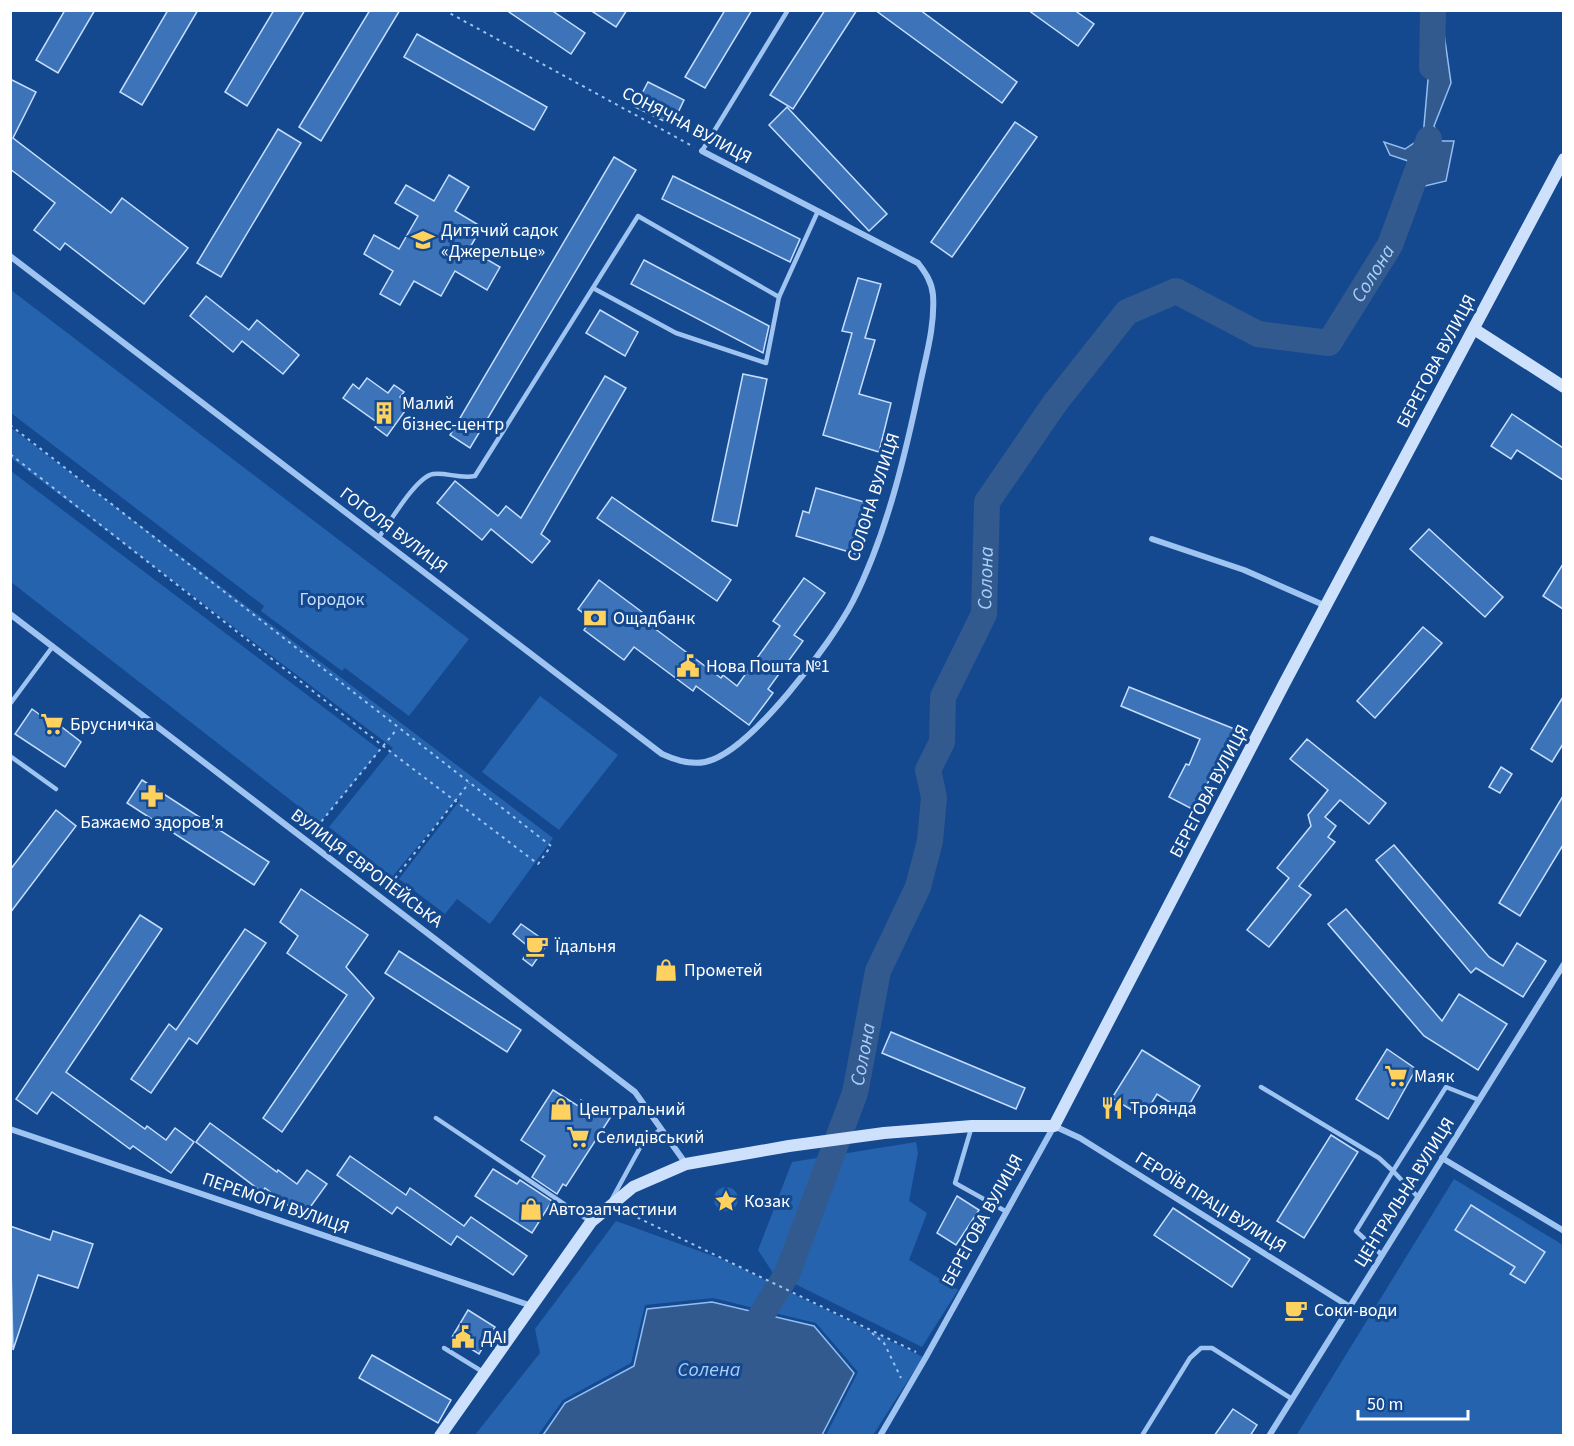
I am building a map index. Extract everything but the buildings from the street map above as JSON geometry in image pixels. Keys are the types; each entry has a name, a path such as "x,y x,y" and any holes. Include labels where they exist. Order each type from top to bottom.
{"main road":[{"name":"БЕРЕГОВА ВУЛИЦЯ","path":"1054,1126 1563,159"},
{"path":"1474,329 1563,387"},
{"path":"440,1436 591,1222 609,1204 633,1187 686,1164 789,1146 884,1133 972,1126 1054,1126"}],"street":[{"name":"СОНЯЧНА ВУЛИЦЯ","path":"702,151 918,263"},
{"name":"ГОГОЛЯ ВУЛИЦЯ","path":"10,256 662,754 686,762 706,762 739,745 767,717"},
{"name":"СОЛОНА ВУЛИЦЯ","path":"767,717 812,662 853,601 903,463 932,334 933,293 928,276 918,263"},
{"path":"1152,539 1244,570 1326,606"},
{"name":"ВУЛИЦЯ ЄВРОПЕЙСЬКА","path":"10,614 635,1092 686,1164"},
{"name":"ЦЕНТРАЛЬНА ВУЛИЦЯ","path":"1269,1436 1563,964"},
{"name":"БЕРЕГОВА ВУЛИЦЯ","path":"879,1436 926,1357 1054,1126"},
{"name":"ГЕРОЇВ ПРАЦІ ВУЛИЦЯ","path":"1054,1126 1080,1138 1350,1306"},
{"name":"ПЕРЕМОГИ ВУЛИЦЯ","path":"10,1129 532,1306"},
{"path":"1442,1158 1563,1231"}],"lane":[{"path":"702,151 788,10"},
{"path":"593,288 676,333 766,363 779,297 818,211"},
{"path":"379,537 423,477 435,473 461,478 475,476 638,216 779,297"},
{"path":"10,704 53,646"},
{"path":"10,756 56,789"},
{"path":"1261,1087 1379,1158 1418,1197"},
{"path":"1382,1255 1356,1231 1446,1087 1479,1100"},
{"path":"436,1118 591,1222"},
{"path":"972,1126 956,1183 1007,1212"},
{"path":"609,1204 642,1144 661,1129"},
{"path":"444,1348 484,1373"},
{"path":"1143,1434 1190,1358 1201,1348 1212,1348 1292,1399"}],"path":[{"name":"СОНЯЧНА ВУЛИЦЯ","path":"444,10 702,151"},
{"path":"10,425 397,729 551,846 538,864 383,746 10,454"},
{"path":"306,840 397,729"},
{"path":"381,897 469,783"},
{"path":"609,1204 926,1357"},
{"path":"868,1330 884,1343 906,1391"}],"green space":[{"name":"Городок","path":"11,290 469,639 409,716 345,668 342,671 261,611 264,606 11,413"},
{"path":"10,427 553,838 490,924 457,899 445,914 399,879 460,800 458,798 392,877 329,827 393,748 11,458"},
{"path":"11,471 380,750 320,823 11,582"},
{"path":"540,696 618,755 559,830 482,772"},
{"path":"916,1142 918,1153 909,1201 927,1213 909,1260 958,1290 922,1347 773,1273 758,1250 792,1162"},
{"path":"1454,1179 1563,1245 1563,1435 1296,1436"},
{"path":"726,1187 735,1190 738,1199 735,1208 726,1211 717,1208 714,1199 717,1190"},
{"path":"616,1221 724,1260 923,1357 873,1435 826,1435 858,1372 816,1323 713,1298 645,1305 631,1363 563,1400 538,1435 475,1435 540,1353 535,1329"}],"water":[{"path":"1443,26 1451,83 1434,126 1442,141 1454,141 1446,181 1425,186 1408,161 1390,155 1384,142 1405,149 1423,137 1432,34"},
{"name":"Солена","path":"712,1302 814,1326 854,1373 822,1435 543,1435 565,1403 634,1366 647,1309"}],"waterway":[{"name":"Солона","path":"1432,67 1433,10"},
{"name":"Солона","path":"744,1343 787,1274 855,1093 878,971 918,887 930,841 934,797 928,770 942,742 943,697 984,614 987,502 1055,403 1127,312 1176,291 1258,334 1329,343 1390,245 1429,139"}],"place":[{"name":"Дитячий садок «Джерельце»","path":"423,240"},
{"name":"Малий бізнес-центр","path":"384,413"},
{"name":"Ощадбанк","path":"595,618"},
{"name":"Нова Пошта №1","path":"688,666"},
{"name":"Брусничка","path":"52,724"},
{"name":"Бажаємо здоров'я","path":"152,796"},
{"name":"Їдальня","path":"537,946"},
{"name":"Прометей","path":"666,970"},
{"name":"Маяк","path":"1396,1076"},
{"name":"Троянда","path":"1112,1108"},
{"name":"Центральний","path":"561,1109"},
{"name":"Селидівський","path":"578,1137"},
{"name":"Козак","path":"726,1201"},
{"name":"Автозапчастини","path":"531,1209"},
{"name":"Соки-води","path":"1296,1310"},
{"name":"ДАІ","path":"463,1337"}]}
